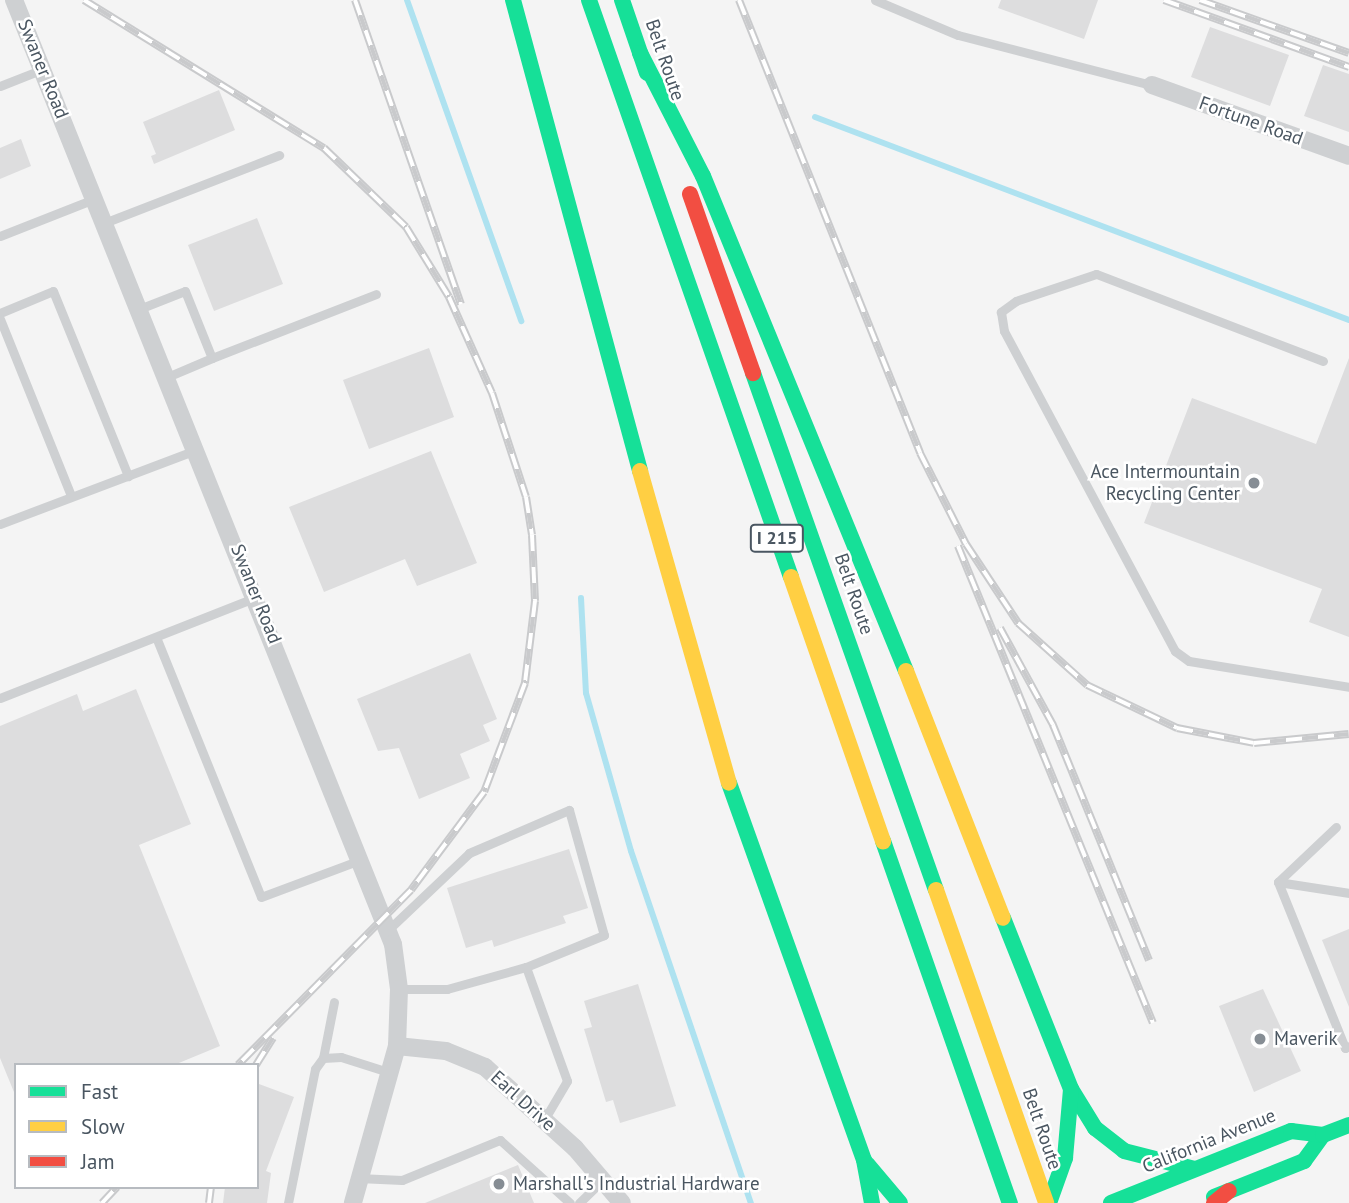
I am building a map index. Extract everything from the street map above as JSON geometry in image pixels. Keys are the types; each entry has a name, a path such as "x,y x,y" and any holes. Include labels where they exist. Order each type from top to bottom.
{"main road":[{"path":"513,0 577,254 714,740 864,1160 872,1203"},
{"name":"I 215","path":"589,0 1010,1203"},
{"name":"Belt Route","path":"622,0 1047,1203"},
{"path":"640,53 704,176 804,412 1071,1089 1095,1128 1124,1151 1195,1169"},
{"path":"1047,1203 1065,1158 1071,1089"},
{"name":"California Avenue","path":"1112,1203 1292,1131 1324,1135 1349,1125"},
{"name":"California Avenue","path":"1199,1203 1304,1161 1324,1135"},
{"path":"864,1160 900,1203"},
{"path":"1214,1203 1229,1191"}],"street":[{"name":"Swaner Road","path":"15,0 258,597 388,930 399,989 397,1046 391,1073 356,1178 353,1203"},
{"name":"Fortune Road","path":"1152,85 1349,156"},
{"name":"Earl Drive","path":"397,1046 466,1056 544,1120 604,1180 622,1203"}],"lane":[{"path":"875,0 958,35 1152,85"},
{"path":"0,86 43,69"},
{"path":"104,223 279,155"},
{"path":"0,236 94,199"},
{"path":"1323,361 1096,274 1016,302 1001,312 1004,331 1175,651 1189,661 1349,687"},
{"path":"0,313 53,291 128,476"},
{"path":"139,309 185,291 212,359"},
{"path":"167,377 376,294"},
{"path":"0,319 71,496"},
{"path":"0,524 196,450"},
{"path":"0,698 258,597"},
{"path":"156,637 261,897 362,859"},
{"path":"388,930 469,853 569,810 604,934 526,967 447,989 399,989"},
{"path":"1278,882 1336,827"},
{"path":"1278,882 1349,894"},
{"path":"1278,882 1345,1048 1349,1046"},
{"path":"526,967 567,1080 544,1120"},
{"path":"288,1203 315,1069 323,1058 334,1002"},
{"path":"323,1058 341,1056 391,1073"},
{"path":"356,1178 402,1180 500,1140 570,1203"},
{"path":"579,1203 604,1180"}],"building":[{"path":"1001,0 1098,0 1084,39 998,8"},
{"path":"1210,27 1289,55 1270,106 1191,77"},
{"path":"1323,65 1349,74 1349,132 1304,116"},
{"path":"219,90 235,130 154,164 151,156 156,154 143,122"},
{"path":"21,139 31,166 0,179 0,148"},
{"path":"257,218 283,284 214,311 188,245"},
{"path":"429,348 454,417 369,449 343,380"},
{"name":"Ace Intermountain Recycling Center","path":"1349,358 1349,637 1309,622 1322,589 1144,523 1192,398 1316,444"},
{"path":"431,451 477,563 417,586 405,559 324,592 289,507"},
{"path":"470,653 497,719 483,725 490,741 460,754 470,778 419,799 399,748 378,751 357,699"},
{"path":"136,689 191,824 139,845 220,1046 179,1063 14,1063 14,1092 0,1058 0,726 77,694 83,711"},
{"path":"569,849 588,908 563,916 566,923 494,947 492,940 466,948 447,888"},
{"name":"Maverik","path":"1349,929 1349,1007 1322,940"},
{"path":"638,984 676,1106 620,1123 613,1100 606,1102 584,1029 592,1027 584,1001"},
{"name":"Maverik","path":"1263,989 1301,1071 1254,1092 1219,1006"},
{"path":"259,1084 294,1097 266,1171 271,1173 267,1203 223,1203 225,1189 259,1189"},
{"name":"Marshall's Industrial Hardware","path":"518,1165 534,1203 425,1203"}],"waterway":[{"path":"407,0 521,321"},
{"path":"815,117 1349,320"},
{"path":"581,598 586,693 631,851 751,1203"}],"railway":[{"path":"84,0 324,148 406,227 449,297 492,393 526,497 532,535 535,601 525,683 484,792 411,890 240,1063"},
{"path":"355,0 461,304"},
{"path":"739,0 920,453 966,544 1018,623 1087,685 1177,728 1254,743 1349,734"},
{"path":"1164,0 1349,67"},
{"path":"1200,0 1349,53"},
{"path":"958,546 1153,1023"},
{"path":"1000,628 1053,725 1149,960"},
{"path":"257,1063 273,1038"},
{"path":"102,1203 115,1189"},
{"path":"209,1203 211,1189"}],"traffic: fast":[{"path":"513,0 640,471"},
{"path":"589,0 791,577"},
{"path":"622,0 647,73"},
{"path":"640,53 703,176 906,671"},
{"path":"753,373 936,890"},
{"path":"729,783 864,1160 872,1203"},
{"path":"883,841 1010,1203"},
{"path":"1003,918 1071,1089 1095,1128 1124,1151 1195,1169"},
{"path":"1049,1203 1065,1158 1071,1089"},
{"path":"1111,1203 1291,1131 1323,1135 1349,1125"},
{"path":"1214,1197 1304,1161 1323,1135"},
{"path":"867,1164 900,1203"}],"traffic: slow":[{"path":"640,471 729,783"},
{"path":"791,577 883,841"},
{"path":"906,671 1003,918"},
{"path":"936,890 1046,1203"}],"traffic: jam":[{"path":"690,194 753,373"},
{"path":"1214,1203 1229,1191"}],"place":[{"name":"Ace Intermountain Recycling Center","path":"1254,483"},
{"name":"Maverik","path":"1260,1039"},
{"name":"Marshall's Industrial Hardware","path":"499,1184"}]}
